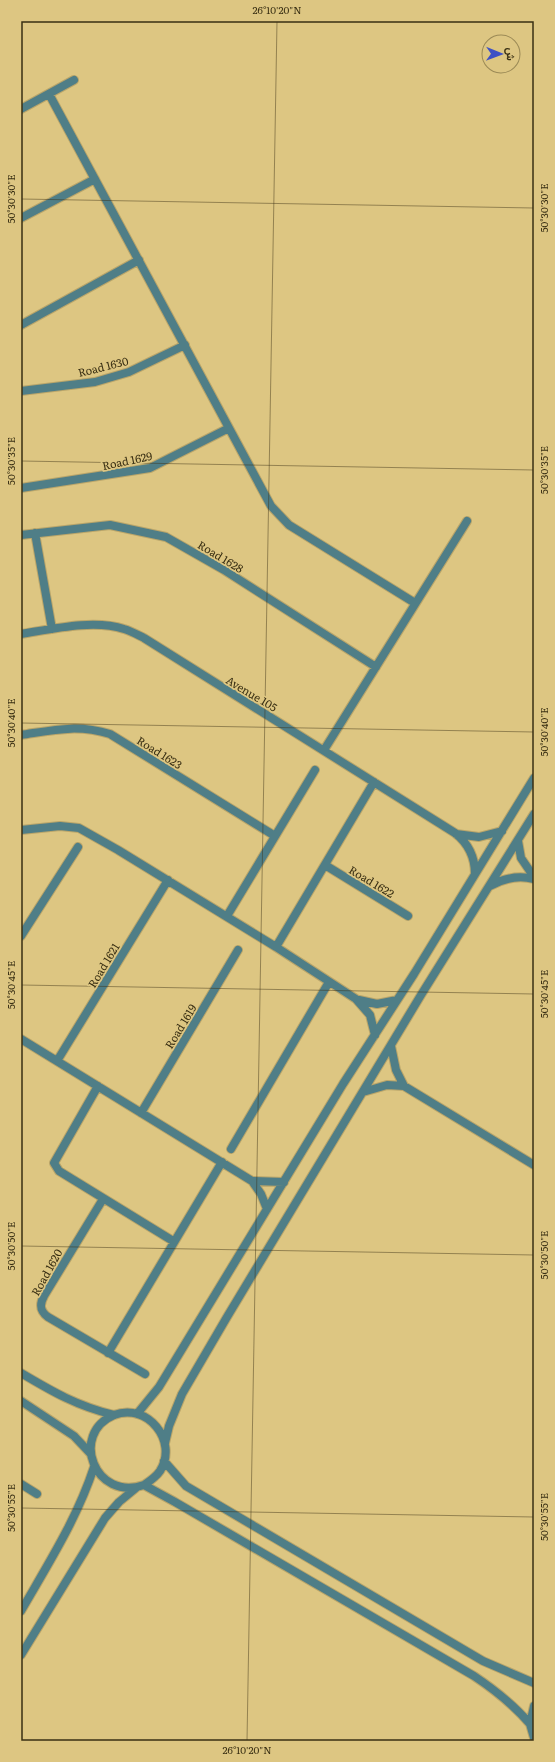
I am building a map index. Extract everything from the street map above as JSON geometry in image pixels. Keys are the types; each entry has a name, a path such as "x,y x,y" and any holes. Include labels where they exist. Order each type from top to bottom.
{"street":[{"path":"21,109 74,80"},
{"path":"49,94 271,506 289,525 415,603"},
{"path":"21,218 95,179"},
{"path":"21,325 139,260"},
{"name":"Road 1630","path":"21,391 95,382 129,372 185,345"},
{"name":"Road 1629","path":"21,488 150,468 229,428"},
{"path":"324,750 466,521"},
{"name":"Road 1628","path":"21,535 110,525 166,537 230,574 376,667"},
{"path":"35,533 52,629"},
{"name":"Avenue 105","path":"21,634 52,629 105,624 125,629 144,638 455,833 471,851 474,858 475,874"},
{"name":"Road 1623","path":"21,735 75,728 93,729 110,734 274,836"},
{"path":"227,916 315,770"},
{"path":"137,1414 159,1387 267,1209 534,778"},
{"path":"276,946 374,782"},
{"path":"21,1655 105,1518 119,1502 140,1486 153,1479 160,1471 164,1461 165,1443 169,1426 182,1394 363,1092 534,814"},
{"path":"21,830 60,826 78,828 168,880 276,946 356,999 364,1006 370,1015 375,1035"},
{"name":"Avenue 105","path":"455,833 479,837 502,831"},
{"path":"518,841 521,858 534,878"},
{"path":"21,936 78,847"},
{"name":"Road 1622","path":"325,865 408,916"},
{"path":"490,887 508,878 534,878"},
{"name":"Road 1621","path":"57,1061 168,880"},
{"name":"Road 1619","path":"141,1113 238,950"},
{"path":"231,1149 329,982"},
{"path":"356,999 377,1004 397,1000"},
{"path":"21,1039 252,1181 261,1194 267,1209"},
{"path":"391,1046 393,1062 404,1086"},
{"path":"98,1086 54,1163 59,1171 173,1241"},
{"path":"363,1092 387,1086 404,1086 534,1165"},
{"path":"108,1353 173,1241 222,1162"},
{"path":"252,1181 284,1182"},
{"name":"Road 1620","path":"103,1198 41,1301 41,1308 43,1313 48,1317 145,1374"},
{"path":"21,1373 73,1403 114,1415"},
{"path":"21,1401 74,1436 90,1454"},
{"path":"165,1443 160,1430 150,1420 137,1414 126,1412 114,1415 104,1421 96,1430 91,1442 90,1454 94,1467 102,1477 112,1485 124,1488 140,1486 474,1676 499,1693 515,1707 530,1724 534,1738"},
{"path":"164,1461 186,1486 483,1661 534,1683"},
{"path":"21,1611 72,1523 94,1467"},
{"path":"21,1484 37,1494"},
{"path":"530,1724 534,1706"}]}
